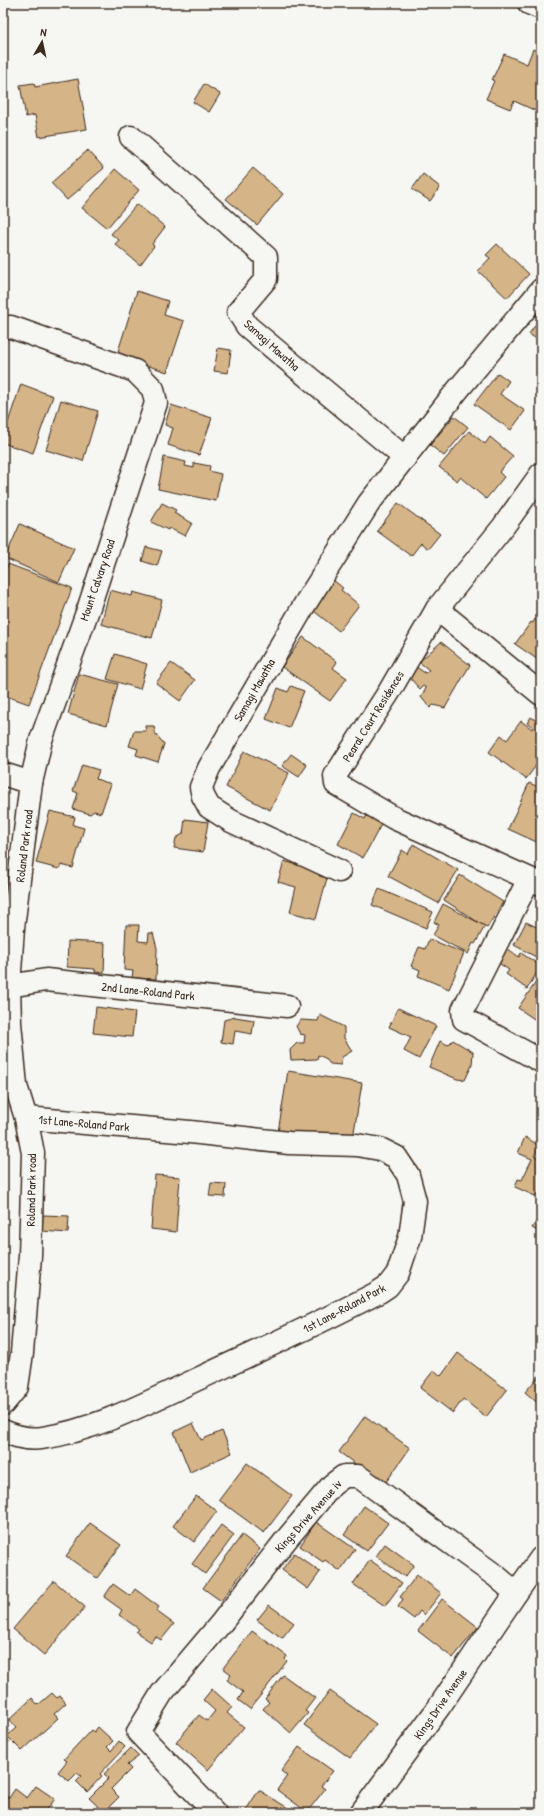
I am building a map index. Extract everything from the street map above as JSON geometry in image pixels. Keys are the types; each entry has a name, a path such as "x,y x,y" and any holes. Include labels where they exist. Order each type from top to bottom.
{"street":[{"path":"529,3 541,8"},
{"name":"Samagi Mawatha","path":"131,138 266,256 266,279 238,312 247,326 404,458"},
{"name":"Samagi Mawatha","path":"339,870 231,821 209,808 203,796 201,787 209,768 305,604 369,503 456,392 541,290"},
{"name":"Mount Calvary Road","path":"3,327 11,326 135,371 153,389 156,403 89,607 41,740 31,783"},
{"name":"Pearal Court Residences","path":"541,474 503,527 437,609 389,692 335,776 336,784 394,818 535,881 463,1010 464,1020 541,1061"},
{"path":"437,609 541,694"},
{"path":"3,774 31,783"},
{"name":"Roland Park road","path":"3,1404 17,1387 28,1287 33,1153 26,1118 16,1086 10,1023 10,986 13,928 31,783"},
{"name":"2nd Lane-Roland Park","path":"10,986 46,980 287,1006"},
{"name":"1st Lane-Roland Park","path":"3,1431 22,1437 40,1438 68,1433 102,1421 166,1394 313,1325 379,1292 388,1286 398,1273 410,1237 416,1201 408,1175 396,1157 380,1149 357,1145 289,1143 190,1132 26,1118"},
{"name":"Kings Drive Avenue iv","path":"215,1813 138,1732 162,1693 222,1622 284,1540 332,1485 344,1476 358,1476 496,1576 516,1593"},
{"path":"516,1593 539,1560"},
{"name":"Kings Drive Avenue","path":"361,1813 439,1707 516,1593"}],"building":[{"path":"533,49 541,53 541,110 537,109 536,111 514,101 510,109 486,99 494,81 492,80 504,54 527,64"},
{"path":"78,79 87,129 39,137 35,115 26,117 20,85 34,83 35,87"},
{"path":"204,84 220,94 209,112 193,102"},
{"path":"88,150 104,168 67,200 51,183"},
{"path":"253,168 283,194 257,225 226,199"},
{"path":"115,169 139,190 107,228 82,208"},
{"path":"423,174 440,187 430,201 412,189"},
{"path":"137,204 165,227 152,244 154,246 140,265 115,244 119,240 111,234"},
{"path":"497,244 529,274 507,298 478,271 490,258 486,255"},
{"path":"137,291 168,301 164,315 184,321 167,372 149,366 147,372 115,361"},
{"path":"541,317 541,342 529,334"},
{"path":"218,348 231,350 228,373 214,371"},
{"path":"498,373 509,381 500,394 525,411 511,430 474,404"},
{"path":"21,384 53,396 33,453 3,443 3,437"},
{"path":"61,400 98,411 83,461 46,450"},
{"path":"171,405 212,418 199,455 168,445 173,428 165,425"},
{"path":"454,416 468,427 444,456 430,445"},
{"path":"469,431 485,444 490,437 513,456 499,472 504,477 486,499 460,477 457,481 439,467"},
{"path":"164,457 186,462 185,466 194,468 194,463 210,466 209,471 221,474 216,501 158,489"},
{"path":"162,503 176,510 174,513 192,523 185,536 169,528 168,530 151,522"},
{"path":"398,503 440,534 428,549 421,543 411,556 377,531"},
{"path":"20,524 74,548 59,582 5,558"},
{"path":"146,547 162,551 157,566 142,561"},
{"path":"8,564 72,588 29,704 3,695 3,577"},
{"path":"333,580 343,588 341,590 359,605 339,631 310,608"},
{"path":"110,590 132,596 133,592 162,600 152,638 101,624"},
{"path":"535,619 541,622 541,662 515,644 531,622 533,623"},
{"path":"303,637 337,662 333,668 347,678 330,701 282,667"},
{"path":"441,642 470,665 445,708 433,705 430,708 421,697 426,688 423,686 420,689 408,676 415,666 425,673 429,670 419,662"},
{"path":"115,654 147,664 140,689 107,679"},
{"path":"171,663 195,680 180,701 156,683"},
{"path":"79,674 118,684 107,725 68,714"},
{"path":"291,686 304,691 289,728 266,719 278,688 288,692"},
{"path":"531,717 541,724 541,759 526,779 489,752 501,735 507,740 521,721 532,729 533,727 527,723"},
{"path":"145,726 154,726 155,733 164,744 158,762 136,755 138,749 129,746 134,731 146,731"},
{"path":"244,751 289,773 270,810 226,787"},
{"path":"291,754 307,765 299,777 282,766"},
{"path":"82,765 99,770 96,779 111,784 101,813 94,811 90,814 73,809 78,793 73,791"},
{"path":"529,783 541,788 541,844 508,829"},
{"path":"50,811 75,817 73,825 84,828 73,868 61,865 59,869 36,863"},
{"path":"354,813 365,819 367,815 382,823 363,858 338,844"},
{"path":"185,819 208,822 203,852 174,848 176,838 183,834"},
{"path":"413,844 458,870 438,903 388,876 402,850 408,854"},
{"path":"284,861 304,867 305,861 322,865 319,876 327,878 316,919 290,912 296,887 278,882"},
{"path":"460,875 503,902 487,928 444,900"},
{"path":"379,889 433,912 426,928 372,905"},
{"path":"443,904 485,926 475,944 473,943 468,954 433,935 439,925 434,922"},
{"path":"526,922 541,929 541,952 540,951 536,957 514,945"},
{"path":"126,925 139,925 138,941 148,942 149,933 153,933 157,948 156,979 132,978 133,971 124,970"},
{"path":"429,939 464,953 449,989 418,976 420,970 411,966 419,947 425,949"},
{"path":"68,941 105,943 104,973 95,972 95,969 67,967"},
{"path":"507,948 519,957 521,953 541,966 527,989 506,974 509,970 497,962"},
{"path":"541,975 541,1033 536,1029 540,1023 518,1008"},
{"path":"96,1007 135,1012 132,1037 93,1033"},
{"path":"398,1008 436,1026 419,1059 404,1051 411,1037 389,1027"},
{"path":"320,1015 344,1027 344,1038 352,1051 342,1057 341,1065 330,1064 325,1058 318,1055 317,1059 291,1060 290,1050 297,1043 304,1043 305,1035 300,1034 296,1026 301,1020 318,1021"},
{"path":"235,1017 254,1020 252,1034 235,1031 233,1044 221,1042 224,1020"},
{"path":"453,1040 473,1052 472,1065 465,1080 457,1079 429,1067 440,1041 448,1045"},
{"path":"288,1071 362,1083 352,1144 278,1132"},
{"path":"525,1137 540,1146 534,1156 541,1159 541,1191 535,1196 515,1187 518,1179 522,1180 532,1159 518,1153"},
{"path":"155,1175 180,1177 176,1232 151,1229"},
{"path":"211,1183 226,1184 225,1197 209,1196"},
{"path":"541,1214 541,1233 532,1228"},
{"path":"43,1215 69,1216 68,1233 42,1231"},
{"path":"458,1353 507,1390 486,1417 463,1399 453,1413 420,1388 434,1370 441,1376"},
{"path":"541,1374 541,1406 525,1392"},
{"path":"365,1416 410,1448 384,1485 339,1452"},
{"path":"193,1423 201,1440 222,1431 232,1453 190,1472 174,1432"},
{"path":"247,1463 292,1496 264,1533 219,1500"},
{"path":"196,1496 217,1511 194,1542 173,1526"},
{"path":"364,1506 388,1523 367,1551 344,1535"},
{"path":"316,1522 355,1549 340,1571 325,1560 323,1562 300,1546"},
{"path":"90,1523 121,1545 97,1578 66,1556"},
{"path":"221,1525 234,1535 205,1574 192,1564"},
{"path":"242,1535 260,1549 221,1601 203,1588"},
{"path":"385,1544 414,1565 405,1577 376,1556"},
{"path":"294,1553 320,1572 308,1589 282,1570"},
{"path":"370,1560 402,1583 385,1606 353,1584"},
{"path":"417,1575 441,1593 424,1615 420,1611 414,1619 398,1607 403,1599 400,1597"},
{"path":"54,1581 85,1607 44,1655 13,1629"},
{"path":"113,1584 130,1596 135,1589 159,1607 156,1611 174,1624 161,1640 155,1636 151,1642 136,1632 139,1629 119,1615 122,1610 104,1597"},
{"path":"442,1599 478,1627 453,1658 418,1631"},
{"path":"269,1605 294,1623 282,1638 257,1620"},
{"path":"252,1631 287,1656 285,1659 287,1661 250,1709 238,1700 243,1692 227,1680 231,1674 223,1668"},
{"path":"283,1675 315,1698 305,1711 308,1713 291,1733 263,1709 269,1702 265,1699"},
{"path":"212,1689 232,1707 227,1713 244,1727 208,1770 176,1742 199,1715 207,1721 215,1711 203,1700"},
{"path":"330,1691 376,1724 350,1758 304,1725"},
{"path":"52,1693 57,1698 60,1696 66,1703 54,1714 58,1718 22,1751 7,1736 16,1728 9,1720 32,1698 38,1705"},
{"path":"98,1727 113,1741 107,1747 111,1751 119,1741 125,1747 100,1774 102,1776 87,1792 76,1781 81,1776 77,1773 69,1781 58,1772 67,1761 64,1759 91,1730 94,1732"},
{"path":"299,1747 333,1771 321,1786 325,1789 307,1812 277,1790 287,1776 281,1771"},
{"path":"131,1748 139,1756 127,1765 131,1769 111,1789 119,1797 104,1812 89,1798 109,1778 104,1774"},
{"path":"36,1786 55,1799 44,1813 3,1813 3,1794 9,1798 15,1789 27,1798"},
{"path":"259,1790 296,1813 244,1813"}]}
